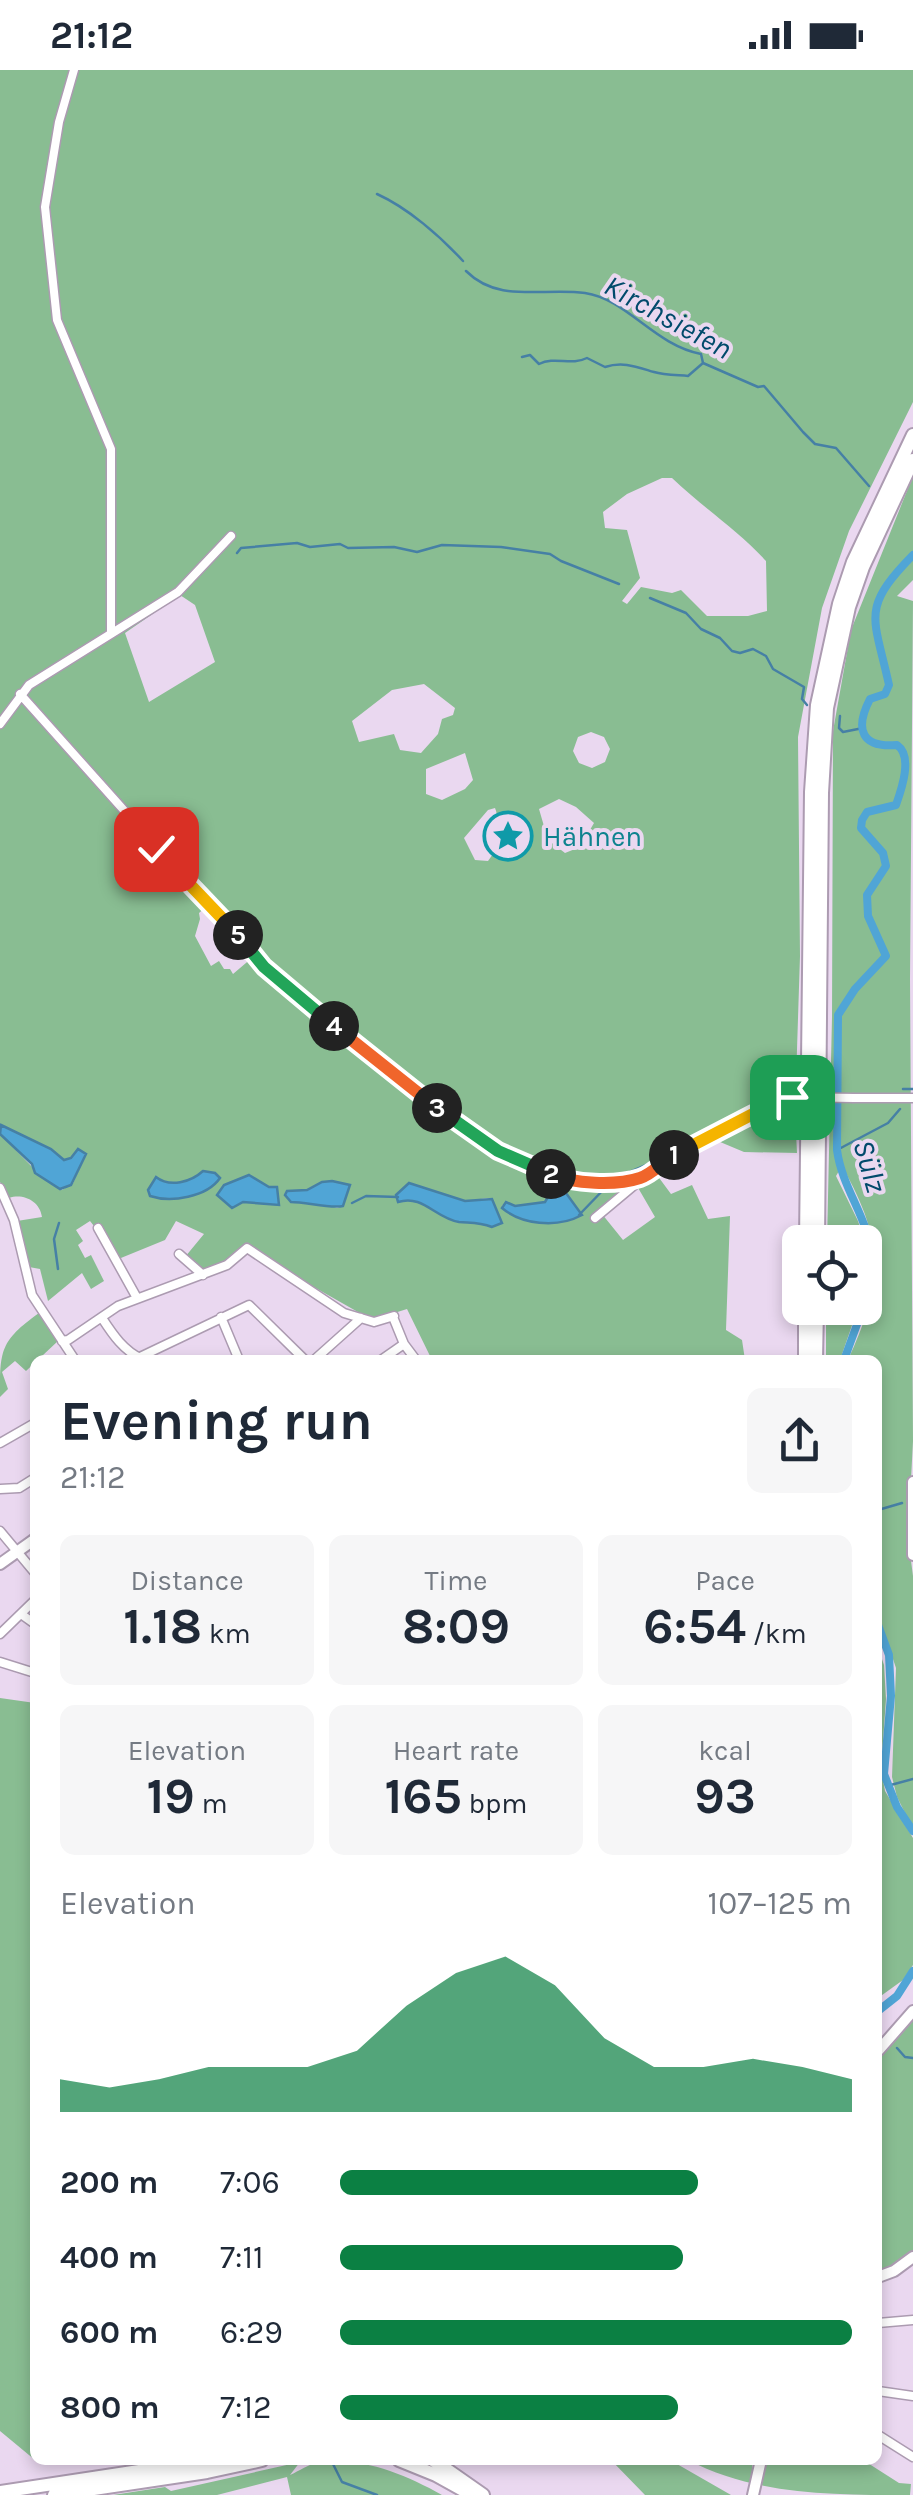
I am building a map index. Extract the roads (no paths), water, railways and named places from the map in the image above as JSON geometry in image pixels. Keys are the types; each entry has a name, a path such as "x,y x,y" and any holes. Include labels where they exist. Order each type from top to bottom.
{"highway":[{"path":"806,1225 810,792 817,705 839,604 853,562 913,435"},
{"path":"818,1225 822,794 827,708 854,594 880,525 913,460"},
{"path":"805,1325 805,1355"},
{"path":"816,1355 817,1325"},
{"path":"134,2471 155,2465"},
{"path":"0,2492 177,2465"},
{"path":"54,2495 239,2465"},
{"path":"411,2465 472,2495"},
{"path":"440,2465 483,2495"}],"main road":[{"path":"913,1482 913,1555"},
{"path":"0,1564 30,1542"},
{"path":"882,2046 913,2011"},
{"path":"882,2276 913,2257"},
{"path":"754,2495 760,2465"}],"street":[{"path":"74,70 59,122 45,208 56,320 110,449 111,633"},
{"path":"0,724 20,694 178,592 231,536"},
{"path":"20,694 264,967 449,1118 498,1151 562,1179 608,1182 642,1178"},
{"path":"595,1218 676,1154 784,1098 913,1098"},
{"path":"0,1188 14,1220 32,1294 72,1355"},
{"path":"98,1228 137,1298"},
{"path":"62,1341 137,1298 228,1264 247,1248 344,1313 379,1322 394,1316 412,1355"},
{"path":"180,1254 202,1275"},
{"path":"143,1355 249,1305 300,1355"},
{"path":"344,1313 348,1329"},
{"path":"221,1317 237,1355"},
{"path":"102,1318 116,1340 134,1355"},
{"path":"319,1355 361,1318"},
{"path":"388,1355 404,1344"},
{"path":"0,1443 30,1426"},
{"path":"0,1489 20,1488 30,1481"},
{"path":"0,1531 30,1567"},
{"path":"0,1634 30,1605"},
{"path":"21,1614 30,1620"},
{"path":"0,1662 30,1671"},
{"path":"882,2323 913,2320"},
{"path":"882,2392 913,2396"},
{"path":"882,2439 913,2458"}],"water":[{"path":"1,1125 51,1149 64,1160 78,1149 86,1154 71,1185 60,1189 35,1173 32,1164 0,1134"},
{"path":"203,1171 220,1178 207,1190 178,1198 150,1196 148,1190 156,1177 180,1182"},
{"path":"249,1175 269,1187 277,1187 279,1205 243,1202 232,1208 217,1195 224,1185"},
{"path":"532,1178 558,1182 582,1215 561,1222 539,1223 502,1208 506,1202 515,1206 545,1202 551,1192"},
{"path":"332,1181 350,1185 343,1206 291,1202 285,1195 287,1191 307,1190"},
{"path":"409,1183 465,1201 492,1199 502,1223 492,1227 459,1222 415,1201 398,1202 396,1195"}],"waterway":[{"name":"Kirchsiefen","path":"377,194 423,223 463,261"},
{"name":"Kirchsiefen","path":"466,271 493,288 585,293 614,304 669,342 701,354 703,363 758,387 764,386 815,444 836,448 869,486"},
{"path":"522,357 530,355 539,364 587,358 605,367 624,365 688,376 703,363"},
{"path":"237,553 241,548 297,543 310,547 394,547 417,552 442,545 501,547 550,554 619,584"},
{"name":"Sülz","path":"863,1225 837,1150 838,1015 855,989 886,956 868,916 867,895 886,866 883,853 861,828 867,812 896,805 905,764 897,745 869,740 862,728 870,699 885,694 889,685 876,628 878,602 913,555"},
{"path":"650,598 686,613 732,651 753,649 766,656 773,669 804,687 802,699 807,705"},
{"path":"840,716 839,728 843,732 863,728"},
{"path":"903,1089 913,1089"},
{"path":"714,1131 754,1103"},
{"path":"837,1150 888,1123 900,1109"},
{"path":"618,1177 658,1160"},
{"path":"579,1215 607,1186"},
{"path":"352,1203 366,1196 398,1197"},
{"path":"58,1269 54,1239 59,1223"},
{"name":"Sülz","path":"846,1355 857,1325"},
{"path":"882,1509 902,1503"},
{"name":"Sülz","path":"882,1636 889,1655 891,1696 884,1774 897,1807 913,1831"},
{"path":"887,1786 913,1779"},
{"name":"Sülz","path":"882,2008 897,1996 913,1971"},
{"path":"897,2048 905,2057 913,2058"},
{"path":"334,2465 342,2482 377,2495"}],"place":[{"name":"Hähnen","path":"508,836"}]}
